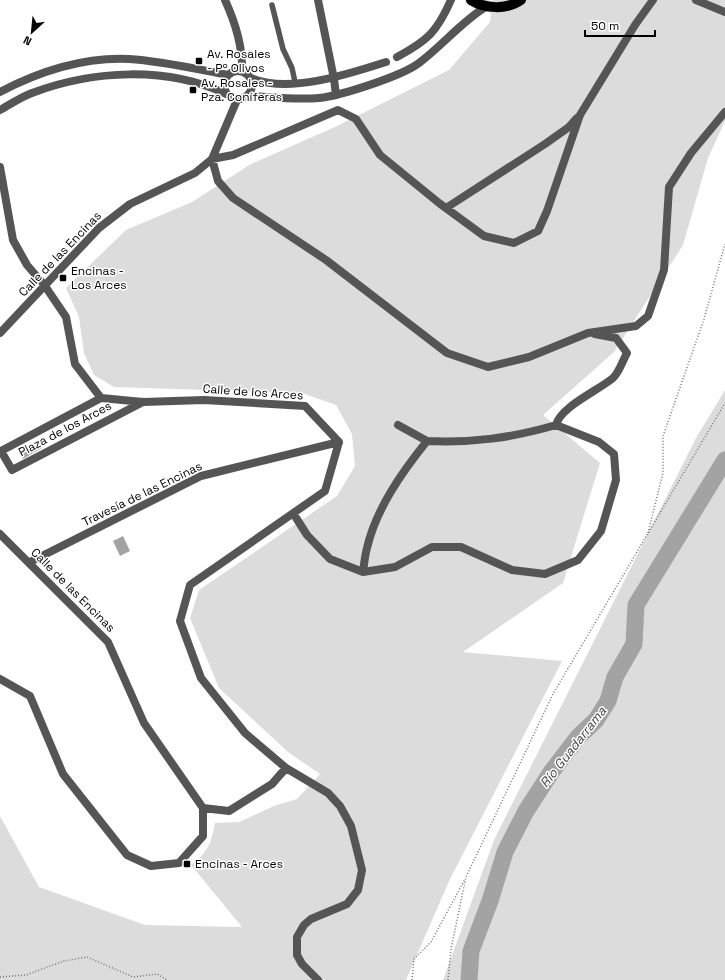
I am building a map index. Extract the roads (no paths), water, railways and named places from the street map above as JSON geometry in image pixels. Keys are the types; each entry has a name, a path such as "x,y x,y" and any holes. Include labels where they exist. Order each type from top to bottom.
{"main road":[{"path":"471,0 487,6 502,7 521,0"}],"street":[{"path":"225,0 231,14 243,57 242,71"},
{"path":"318,0 336,95"},
{"path":"226,94 224,82 228,75 236,71 242,71 251,78 276,84 334,79 386,62 420,44 432,33 443,18 450,0"},
{"path":"446,208 569,127 580,115 635,25 653,0"},
{"path":"696,0 725,12"},
{"path":"0,110 31,93 78,78 131,74 167,77 202,84 237,100 248,96 318,98 336,95 395,76 418,65 470,17 487,6"},
{"path":"0,92 28,77 78,63 128,59 198,68 228,75"},
{"path":"248,96 253,89 251,78"},
{"name":"Calle de las Encinas","path":"0,333 46,286 99,228 130,204 195,173 212,159 227,127 237,100"},
{"path":"580,115 548,211 538,231 514,243 484,236 446,208 380,155 356,119 338,110 233,155 212,159 218,180 233,198 326,260 447,353 488,367 529,357 588,333 636,326 648,316 664,270 669,187 691,153 725,112"},
{"path":"0,167 13,240 27,265 46,286 66,317 75,364 101,398"},
{"path":"556,425 557,419 583,398 615,377 627,353 616,338 588,333"},
{"name":"Plaza de los Arces","path":"101,398 1,451 12,470 143,402"},
{"name":"Calle de los Arces","path":"101,398 143,402 204,400 305,406 339,442"},
{"path":"293,513 307,535 330,559 363,572 395,567 432,547 461,546 512,570 545,574 578,560 601,531 616,480 614,454 599,442 556,425 503,439 462,442 427,441 398,425"},
{"path":"363,572 367,548 382,509 410,462 427,441"},
{"path":"318,980 302,964 297,955 297,937 304,925 310,919 347,904 354,898 358,890 362,870 353,832 346,816 332,798 320,787 286,768 246,733 201,678 180,621 190,585 325,491 339,442"},
{"name":"Travesía de las Encinas","path":"30,562 201,476 339,442"},
{"name":"Calle de las Encinas","path":"0,534 30,562 108,642 144,722 203,808"},
{"path":"0,679 30,696 63,774 127,855 151,866 179,863 203,836 203,808 229,811 272,784 286,768"}],"lane":[{"path":"272,5 283,49 292,68 294,82"}],"waterway":[{"name":"Río Guadarrama","path":"469,980 471,951 490,901 505,852 526,811 552,771 578,737 596,720 608,701 615,677 634,644 636,605 725,460"}],"place":[{"name":"Av. Rosales - Pº Olivos","path":"199,61"},
{"name":"Av. Rosales - Pza. Coníferas","path":"193,90"},
{"name":"Encinas - Los Arces","path":"63,278"},
{"name":"Encinas - Arces","path":"187,864"}]}
